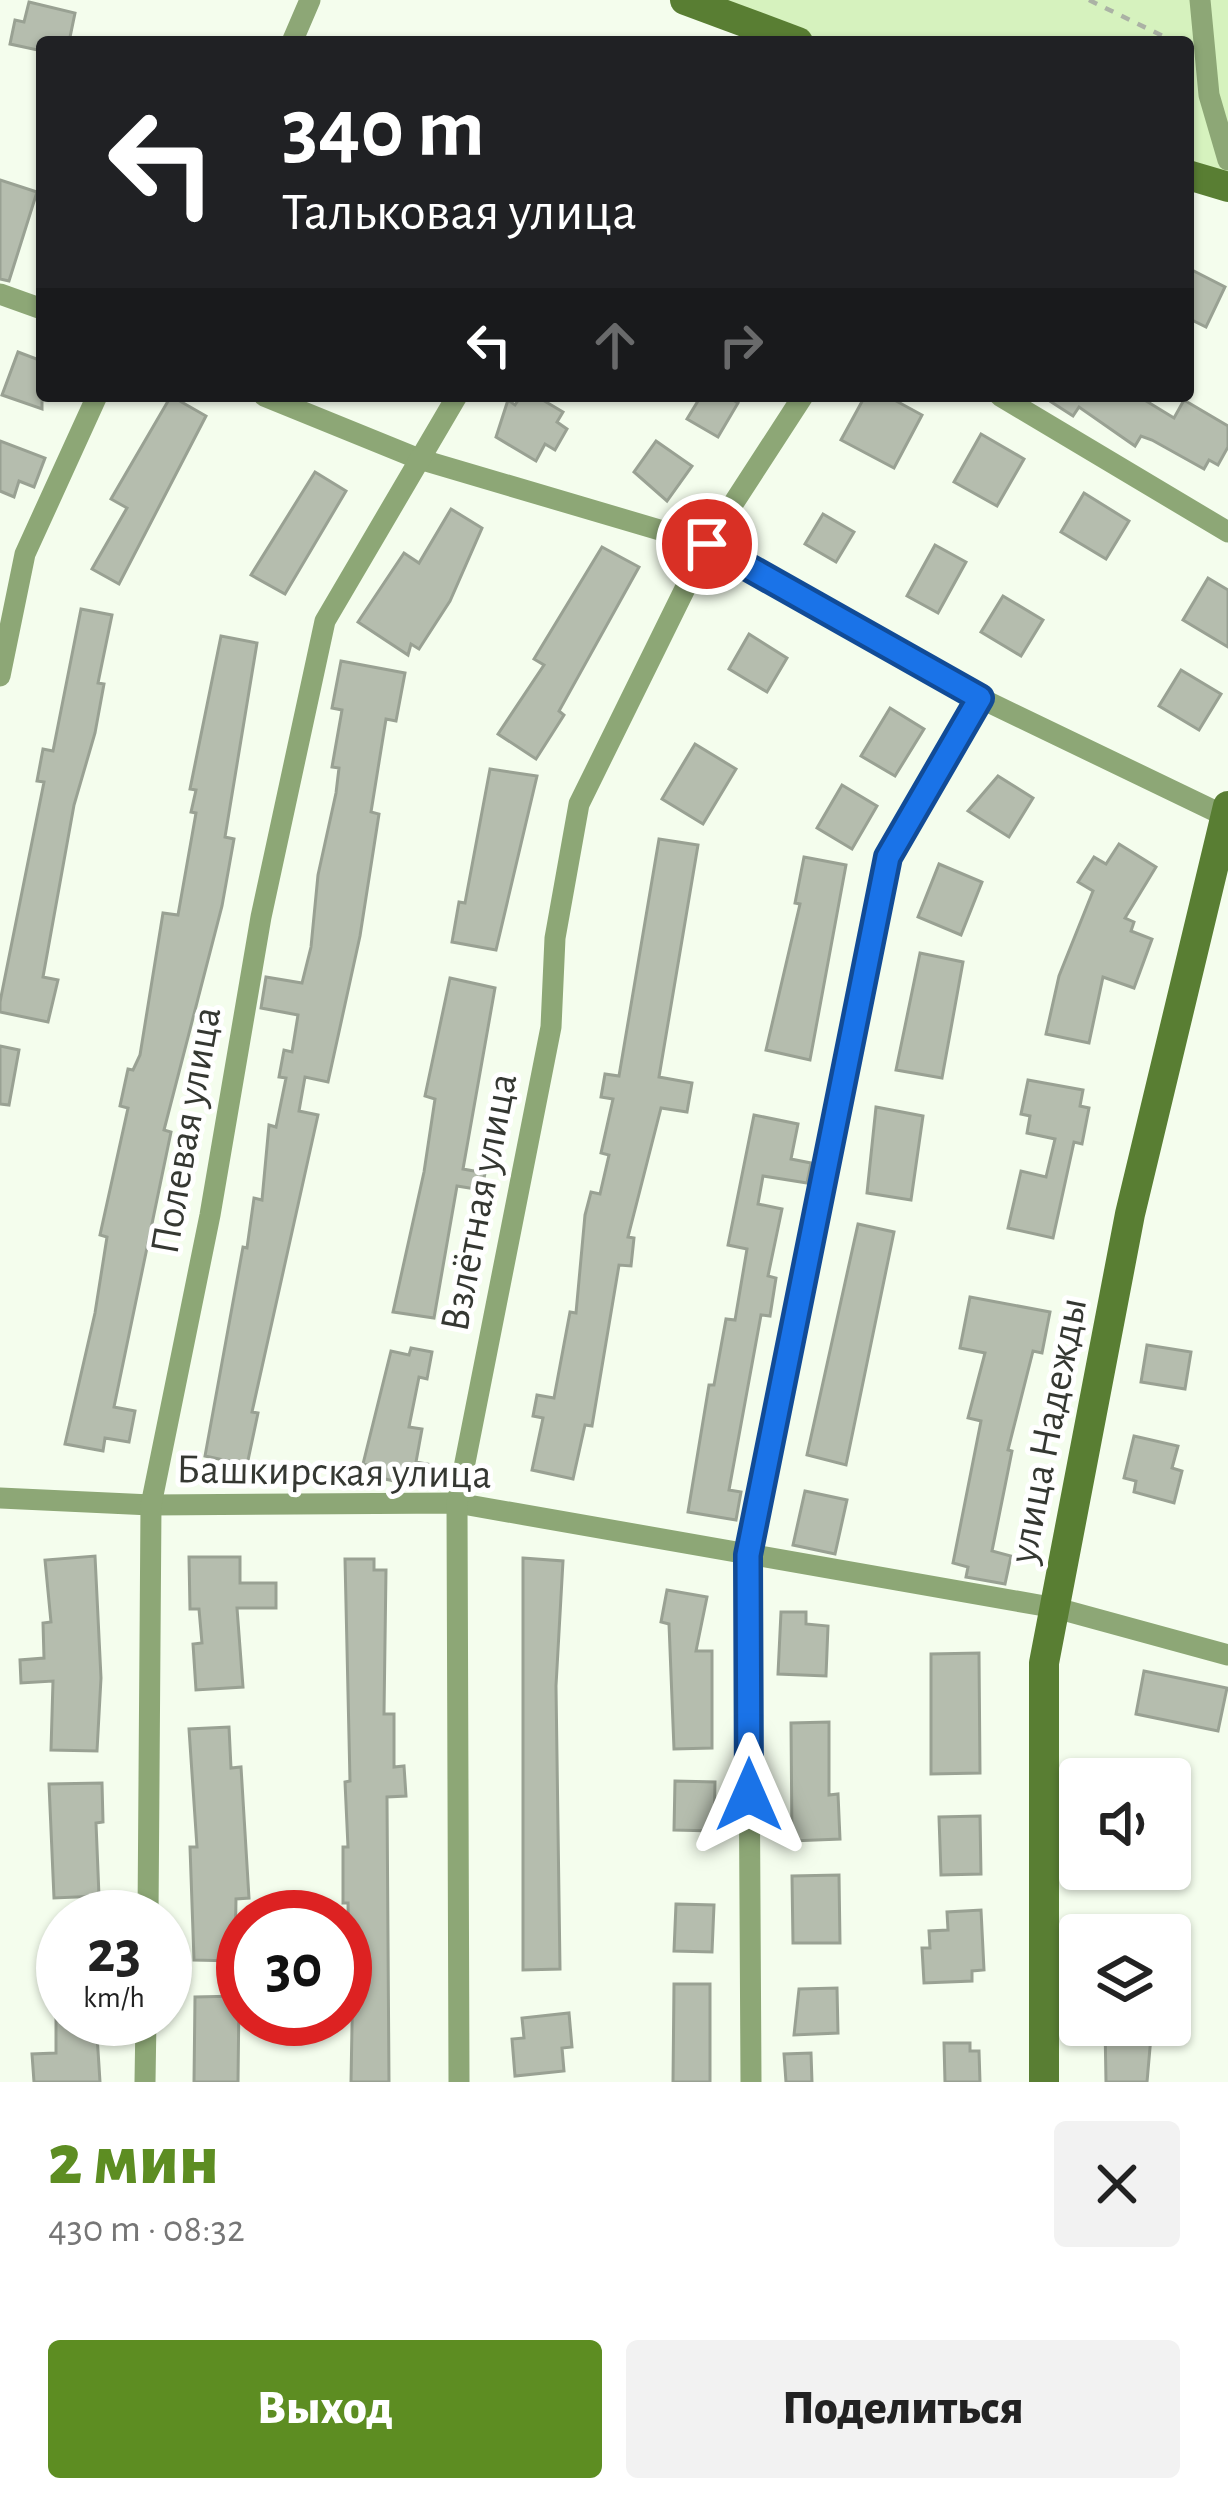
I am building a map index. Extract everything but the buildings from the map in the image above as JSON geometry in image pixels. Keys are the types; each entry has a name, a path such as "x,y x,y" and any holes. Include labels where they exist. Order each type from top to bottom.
{"street":[{"path":"295,36 310,0"},
{"path":"685,0 782,36"},
{"path":"1200,0 1209,95 1228,160"},
{"path":"1194,177 1228,187"},
{"path":"0,294 36,307"},
{"path":"0,676 26,554 94,402"},
{"path":"279,402 419,459 707,544 980,698 1225,810"},
{"name":"Полевая улица","path":"148,1890 151,1505 210,1215 261,917 325,621 453,402"},
{"name":"Взлётная улица","path":"459,2082 457,1503 551,1028 555,938 580,804 707,544 799,402"},
{"path":"1010,402 1228,532"},
{"path":"751,2082 748,1555 888,857 980,698"},
{"name":"улица Надежды","path":"1044,2082 1044,1663 1130,1214 1221,872 1225,810"},
{"name":"Башкирская улица","path":"0,1498 151,1505 457,1503 1055,1609 1228,1655"},
{"path":"145,2082 146,2046"}],"path":[{"path":"1089,0 1163,36"}],"green space":[{"path":"696,0 1228,0 1228,178 1194,169 1194,36 788,36"}],"route":[{"path":"707,544 980,698 888,857 748,1555 749,1795"}]}
